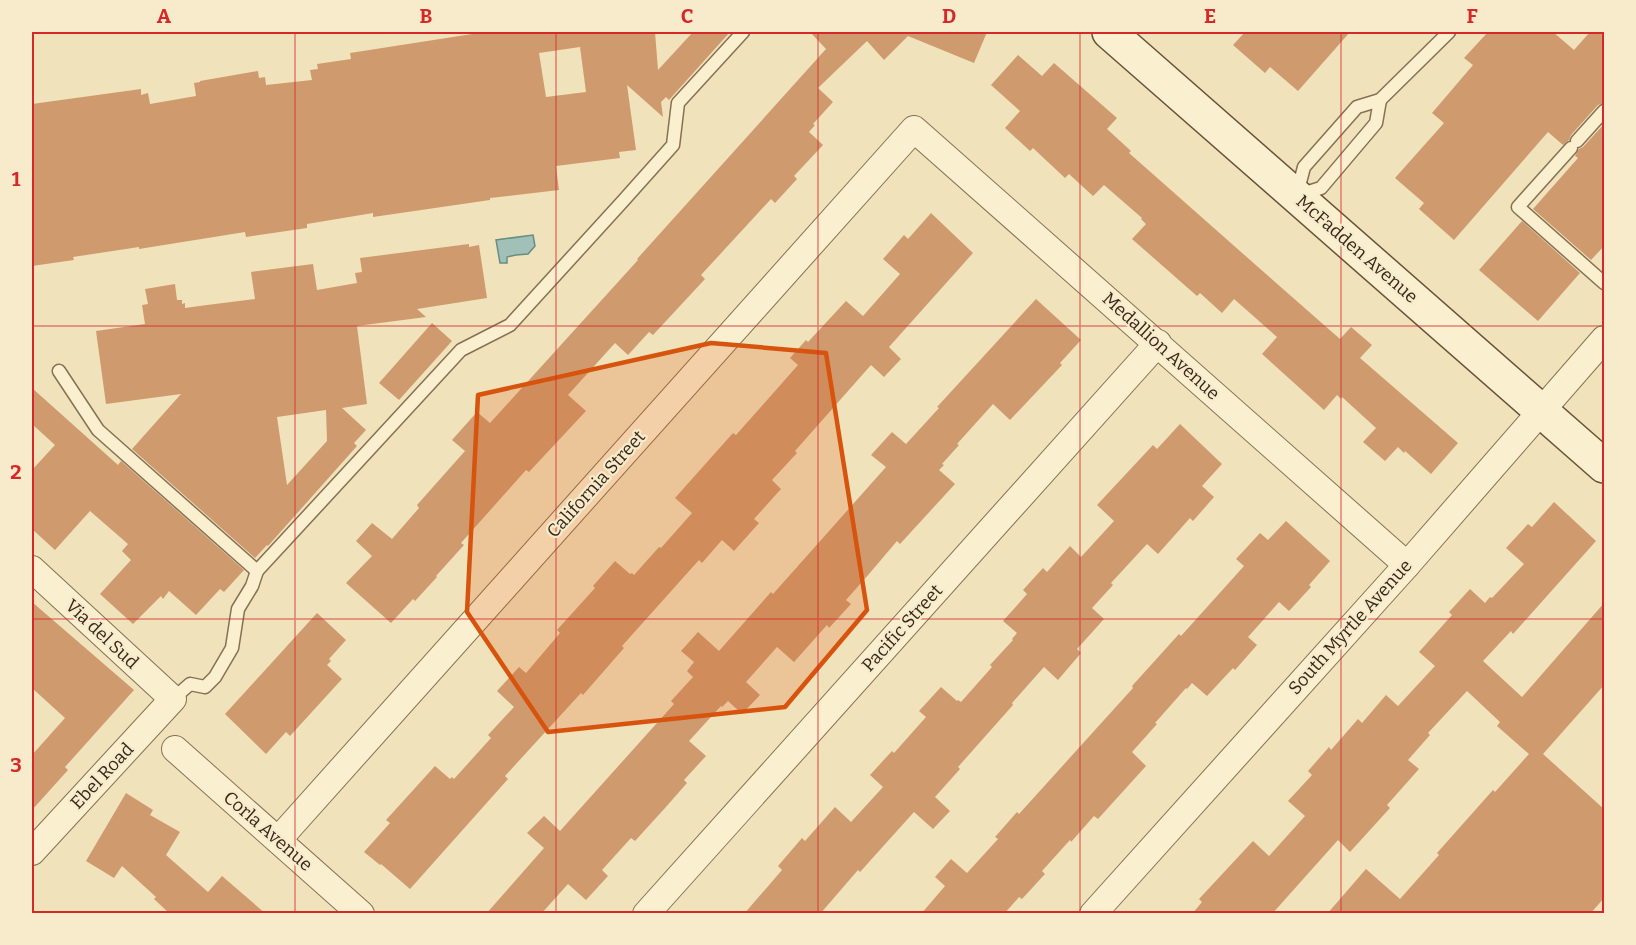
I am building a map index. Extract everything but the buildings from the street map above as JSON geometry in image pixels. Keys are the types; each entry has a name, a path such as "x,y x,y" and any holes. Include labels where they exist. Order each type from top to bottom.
{"main road":[{"name":"McFadden Avenue","path":"1109,32 1605,466"}],"street":[{"name":"Medallion Avenue","path":"914,129 1407,565"},
{"name":"California Street","path":"278,840 914,129"},
{"name":"South Myrtle Avenue","path":"1093,914 1407,565 1605,339"},
{"name":"Pacific Street","path":"646,914 1158,343"},
{"name":"Via del Sud","path":"32,569 173,699"},
{"name":"Ebel Road","path":"32,852 173,699"},
{"name":"Corla Avenue","path":"175,749 361,914"}],"lane":[{"path":"173,699 190,684 205,687 215,677 232,648 238,609 252,586 257,571 461,350 510,325 673,145 678,104 743,32"},
{"path":"1297,196 1304,167 1357,107 1380,100 1449,32"},
{"path":"1297,196 1321,188 1376,123 1380,100"},
{"path":"1605,111 1518,207 1605,283"},
{"path":"58,371 98,430 257,571"}],"highlighted area":[{"path":"711,343 826,353 867,610 785,707 548,732 467,612 478,395"}],"water":[{"path":"533,235 535,246 528,254 507,257 507,263 500,263 496,240"}]}
